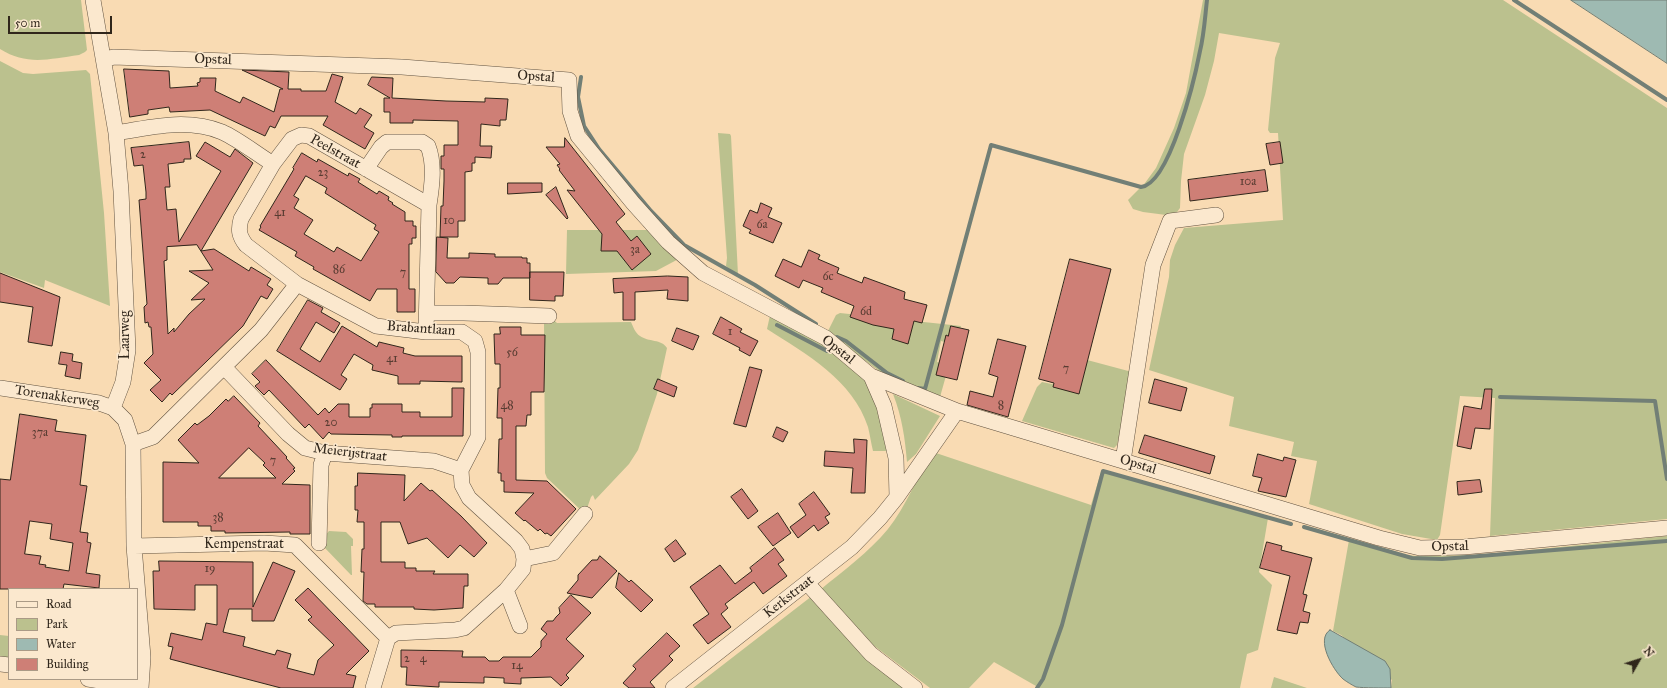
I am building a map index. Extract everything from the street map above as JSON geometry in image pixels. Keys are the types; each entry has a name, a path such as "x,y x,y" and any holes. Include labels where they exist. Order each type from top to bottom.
{"street":[{"name":"Laarweg","path":"93,0 116,134 128,350 123,382 113,408"},
{"name":"Opstal","path":"104,61 113,57 402,67 569,80 570,111 578,136 633,203 668,242 702,273 826,338 871,376 957,411 1372,536 1420,548 1464,548 1667,528"},
{"path":"116,134 166,125 202,125 223,132 273,164"},
{"name":"Peelstraat","path":"297,284 246,244 240,237 239,227 241,219 273,164 292,139 301,135 309,136 429,205"},
{"path":"366,169 381,147 387,142 422,142 428,146 431,154 432,188 429,205 426,332"},
{"path":"1124,461 1156,258 1170,221 1216,215"},
{"path":"133,444 153,436 224,367 261,330 297,284"},
{"name":"Brabantlaan","path":"297,284 376,326 426,332 462,332 475,341 478,352 478,437 461,470"},
{"path":"427,313 549,316"},
{"path":"462,332 464,313"},
{"name":"Meierijstraat","path":"224,367 288,434 305,448 325,452 434,461 461,470"},
{"path":"871,376 884,406 896,458 897,497"},
{"name":"Torenakkerweg","path":"0,388 99,403 113,408"},
{"path":"113,408 126,420 133,444 134,546 137,588"},
{"name":"Kerkstraat","path":"673,688 852,547 880,518 897,497 957,411"},
{"path":"319,543 321,465 325,452"},
{"path":"373,688 388,638 396,633 455,630 464,628 506,590 523,569 524,559 522,549 516,541 469,498 462,485 461,470"},
{"path":"524,559 553,553 585,514"},
{"name":"Kempenstraat","path":"134,546 264,543 295,545 388,638"},
{"path":"808,583 871,654 915,688"},
{"path":"506,590 520,626"},
{"path":"94,680 141,688 143,657 138,595"}],"green space":[{"path":"0,0 81,0 87,50 79,55 38,60 20,58 0,49"},
{"path":"1203,0 1503,0 1667,108 1667,519 1490,536 1495,398 1460,396 1440,535 1437,540 1402,534 1309,504 1317,461 1291,456 1294,442 1229,426 1234,397 1149,370 1169,277 1170,260 1175,245 1184,228 1283,220 1278,133 1270,133 1268,130 1275,58 1280,43 1219,33 1214,61 1205,95 1184,154 1180,208 1174,216 1143,212 1133,209 1128,200 1145,183 1156,168 1174,128 1186,93"},
{"path":"0,61 23,73 33,74 86,70 90,74 104,213 110,306 45,280 44,288 0,272"},
{"path":"718,133 730,134 731,136 738,275 726,266 727,258"},
{"path":"567,230 658,230 686,255 656,271 566,274"},
{"path":"771,311 841,356 865,379 876,396 883,420 889,451 873,451 868,427 861,410 840,382 797,348 767,329"},
{"path":"840,313 961,326 955,345 941,341 937,362 949,365 940,397 886,376 827,333 836,315"},
{"path":"549,316 557,323 631,322 638,335 643,338 662,343 667,348 657,394 638,450 629,464 595,500 593,495 591,497 585,514 547,478 545,473 544,323"},
{"path":"1076,357 1132,372 1119,437 1117,445 1114,448 1022,421 1037,387 1042,382 1066,387"},
{"path":"893,394 940,416 916,454 907,462 903,428"},
{"path":"933,452 1091,505 1101,472 1268,518 1259,572 1272,585 1258,650 1247,654 1240,688 1036,688 1036,686 994,662 969,688 930,688 865,639 820,590 864,553 888,529 900,511"},
{"path":"329,531 346,532 353,539 353,546 351,546 352,575 323,546 323,538"},
{"path":"1667,536 1667,688 1391,688 1392,680 1341,635 1333,631 1349,540 1404,555 1417,556 1482,555"},
{"path":"812,596 834,624 871,658 910,688 693,688"},
{"path":"0,635 8,636 8,658 0,657"},
{"path":"1274,677 1307,688 1271,688"}],"water":[{"path":"1571,0 1667,0 1667,63"},
{"path":"1330,630 1385,661 1390,669 1391,688 1356,687 1343,679 1331,662 1325,647 1324,640 1326,634"}],"building":[{"path":"124,69 169,71 170,88 198,86 197,83 200,82 200,78 216,78 215,91 240,103 243,97 274,112 280,89 283,89 242,70 289,72 288,89 301,89 301,91 326,91 332,74 343,77 335,102 356,114 360,108 372,115 364,127 374,133 365,149 323,125 328,116 281,116 275,128 270,126 265,136 210,110 170,112 169,107 148,110 148,114 130,117"},
{"path":"372,77 393,78 392,98 485,102 485,98 508,99 506,120 500,120 500,126 481,124 480,146 492,146 491,158 475,157 475,163 472,163 472,171 465,172 465,221 458,221 458,237 440,237 441,206 443,206 444,181 444,169 441,169 441,156 444,156 444,145 458,145 458,121 413,120 413,123 390,123 390,112 384,112 384,98 390,98 368,85"},
{"path":"565,138 625,214 616,222 631,241 637,236 651,254 632,270 617,251 601,251 602,234 567,190 575,191 559,170 560,169 557,165 560,164 546,147 564,147"},
{"path":"189,142 191,159 184,159 184,162 168,164 170,187 165,187 167,210 176,209 179,242 221,171 196,156 205,142 230,157 235,149 253,163 201,251 214,249 249,271 251,267 271,279 267,285 273,289 267,299 261,296 243,326 172,395 170,393 162,402 150,390 161,380 144,363 153,354 151,327 149,327 148,322 145,323 144,307 147,304 139,200 146,199 146,192 143,165 134,166 131,148","holes":["197,245 213,270 189,271 209,283 191,300 205,299 189,314 174,332 174,328 168,334 164,261 167,260 167,247"]},
{"path":"1280,142 1283,163 1270,165 1266,144"},
{"path":"302,153 317,162 318,159 348,176 349,173 360,179 358,182 377,194 379,191 389,197 388,200 393,203 392,204 405,212 405,221 413,221 413,226 416,226 416,238 412,238 412,244 409,244 409,289 415,289 415,312 397,312 397,289 377,289 370,301 313,269 314,267 295,256 297,252 259,230 294,169 293,168","holes":["306,176 327,188 325,193 376,225 374,229 379,232 361,261 337,247 334,252 304,234 313,220 294,208 299,199 294,196"]},
{"path":"1265,170 1268,191 1190,201 1188,180"},
{"path":"508,183 542,183 542,192 508,194"},
{"path":"556,187 568,218 567,219 546,195"},
{"path":"761,203 772,208 768,217 782,223 773,243 749,233 751,230 743,226 750,210 757,213"},
{"path":"437,237 448,238 447,258 469,258 469,253 495,254 495,257 527,258 527,263 530,263 530,278 503,278 498,284 488,284 488,278 460,277 454,283 446,283 436,272"},
{"path":"809,250 820,255 818,259 839,268 837,273 862,283 864,277 905,292 904,299 927,305 922,323 914,321 908,344 892,339 894,329 873,325 850,317 854,306 821,292 823,288 803,280 799,288 775,276 783,259 801,267"},
{"path":"1070,259 1111,269 1079,394 1053,387 1054,383 1039,379"},
{"path":"530,272 564,272 563,296 555,296 555,301 530,300"},
{"path":"0,273 60,297 52,346 28,342 33,307 0,302"},
{"path":"668,276 688,277 688,301 667,299 668,290 635,292 635,320 623,320 623,292 614,293 613,279"},
{"path":"308,300 323,308 321,312 340,323 334,333 316,322 300,349 320,362 342,326 377,347 379,342 404,348 403,353 415,356 462,356 462,382 420,381 420,384 398,384 398,376 372,370 373,365 354,354 341,375 347,379 340,390 277,351"},
{"path":"721,317 742,329 740,332 758,341 750,356 739,350 740,348 713,334"},
{"path":"951,326 969,330 957,380 936,375 946,335 948,336"},
{"path":"500,327 521,327 521,335 545,335 544,392 531,392 531,415 527,415 526,426 516,426 516,480 547,481 576,509 551,536 547,533 545,534 540,529 538,531 515,513 534,493 504,492 504,481 501,481 501,473 498,473 499,439 502,439 502,418 497,418 498,388 500,388 500,364 495,364 494,334 500,334"},
{"path":"677,328 699,336 693,350 672,341"},
{"path":"998,339 1026,346 1008,417 967,405 970,391 993,397 998,377 989,374"},
{"path":"61,352 73,354 72,361 82,363 80,379 65,376 67,365 59,364"},
{"path":"266,360 318,415 325,408 329,413 338,404 349,404 349,417 370,417 370,408 372,408 372,404 402,404 402,412 420,412 420,417 452,417 452,388 464,388 463,436 392,437 392,435 331,434 329,432 323,439 309,424 305,428 269,390 264,395 255,386 260,382 252,374"},
{"path":"750,367 762,370 746,427 734,424"},
{"path":"658,379 677,387 674,397 654,389"},
{"path":"1155,379 1187,388 1181,411 1149,403"},
{"path":"1485,389 1492,389 1490,429 1475,428 1471,449 1457,446 1464,406 1481,409"},
{"path":"234,396 260,423 258,426 287,457 286,458 295,468 293,469 295,471 282,484 310,485 310,534 290,534 290,532 225,533 225,531 211,531 211,526 198,526 198,522 163,522 163,462 199,463 178,440 195,423 197,425 209,416 226,399 228,401","holes":["249,448 265,463 263,465 276,478 219,478"]},
{"path":"20,414 57,420 55,431 86,435 80,485 87,486 80,532 88,533 87,542 91,543 86,573 100,575 99,588 64,584 63,588 0,589 0,479 10,480","holes":["30,521 52,524 50,539 73,543 69,571 45,567 46,565 39,564 41,556 25,554"]},
{"path":"777,427 788,432 783,442 773,437"},
{"path":"1145,435 1215,456 1210,474 1139,453"},
{"path":"854,439 867,440 865,493 851,493 853,468 824,466 825,451 854,453"},
{"path":"1258,454 1283,461 1284,457 1296,460 1286,497 1258,491 1262,478 1253,476"},
{"path":"358,473 405,475 404,501 421,483 430,491 432,490 461,516 487,543 474,557 460,545 448,558 427,538 408,544 400,522 381,522 381,562 405,562 405,568 416,568 416,571 435,571 433,574 468,574 468,586 464,586 463,608 434,610 414,609 414,607 375,607 375,604 367,604 363,601 364,572 361,572 362,549 364,549 364,522 357,522 358,510 355,510 355,486 357,486"},
{"path":"1480,480 1482,492 1458,495 1457,482"},
{"path":"742,489 758,511 748,519 731,497"},
{"path":"814,492 830,514 825,517 829,523 818,531 814,525 798,538 790,527 806,515 799,504"},
{"path":"778,513 791,533 773,546 758,527"},
{"path":"676,540 686,554 674,562 665,549"},
{"path":"1267,542 1282,546 1281,550 1312,558 1303,594 1307,595 1303,611 1310,613 1308,623 1300,622 1297,634 1277,630 1290,576 1260,568"},
{"path":"775,548 784,560 778,564 787,576 763,594 754,582 725,604 728,608 721,614 731,627 708,644 693,625 709,614 690,587 720,565 735,584 752,571 750,568"},
{"path":"600,556 617,571 592,598 567,593 578,580 578,575 592,560 597,560"},
{"path":"159,561 253,562 253,607 273,562 295,571 274,621 252,621 252,609 229,609 223,632 245,637 243,646 275,655 277,650 291,654 287,668 314,675 318,660 334,645 308,620 312,617 295,600 308,588 369,651 346,674 356,676 353,688 281,688 170,659 173,647 168,646 171,633 202,640 206,623 217,625 217,585 195,585 195,610 154,609 153,571 159,571"},
{"path":"619,573 629,582 631,580 653,600 641,612 616,588"},
{"path":"571,595 591,613 566,639 584,656 566,675 569,678 561,686 551,677 521,678 521,684 504,683 504,678 484,677 484,683 439,682 439,687 406,685 407,667 401,667 401,650 463,651 462,657 485,657 489,661 499,661 503,657 531,657 541,647 541,641 547,634 541,629 547,621 553,621 560,613 559,608"},
{"path":"667,633 680,646 669,656 673,660 650,682 655,688 629,688 623,683 636,669 633,666"}],"waterway":[{"path":"918,388 925,389 991,145 1141,187 1152,181 1162,168 1171,150 1187,105 1201,45 1207,0"},
{"path":"1514,0 1667,100"},
{"path":"581,77 578,97 584,126 599,149 651,211 684,245 755,285 816,324"},
{"path":"777,325 827,351 837,337 846,341 887,373 903,381"},
{"path":"1500,397 1655,401 1667,479"},
{"path":"1037,688 1043,679 1062,625 1103,471 1291,524"},
{"path":"1304,527 1412,558 1442,559 1667,541"}]}
